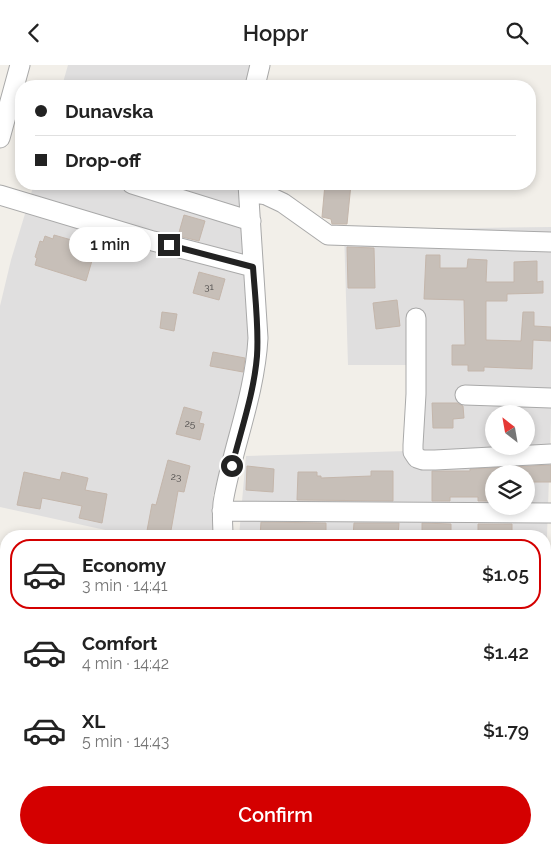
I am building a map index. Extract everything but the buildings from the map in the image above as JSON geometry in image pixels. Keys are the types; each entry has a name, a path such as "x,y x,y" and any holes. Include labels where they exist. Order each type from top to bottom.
{"street":[{"path":"16,80 20,65"},
{"path":"256,80 260,65"},
{"path":"0,138 15,83"},
{"path":"151,190 251,221"},
{"path":"223,530 223,498 257,359 258,338 249,190"},
{"path":"254,190 283,203 328,235 551,242"},
{"path":"0,195 153,241 253,267"},
{"path":"416,318 416,394 413,452 417,458 429,460 551,454"},
{"path":"465,395 551,398"},
{"path":"222,511 551,513"}],"shaded area":[{"path":"68,65 251,65 247,80 64,80"},
{"path":"32,190 248,190 259,332 213,495 216,530 105,530 0,507 0,306 11,260"},
{"path":"551,227 551,420 547,530 240,530 246,456 407,451 414,365 348,365 344,230"}],"route":[{"path":"169,245 253,267 258,338 257,359 232,466"}]}
